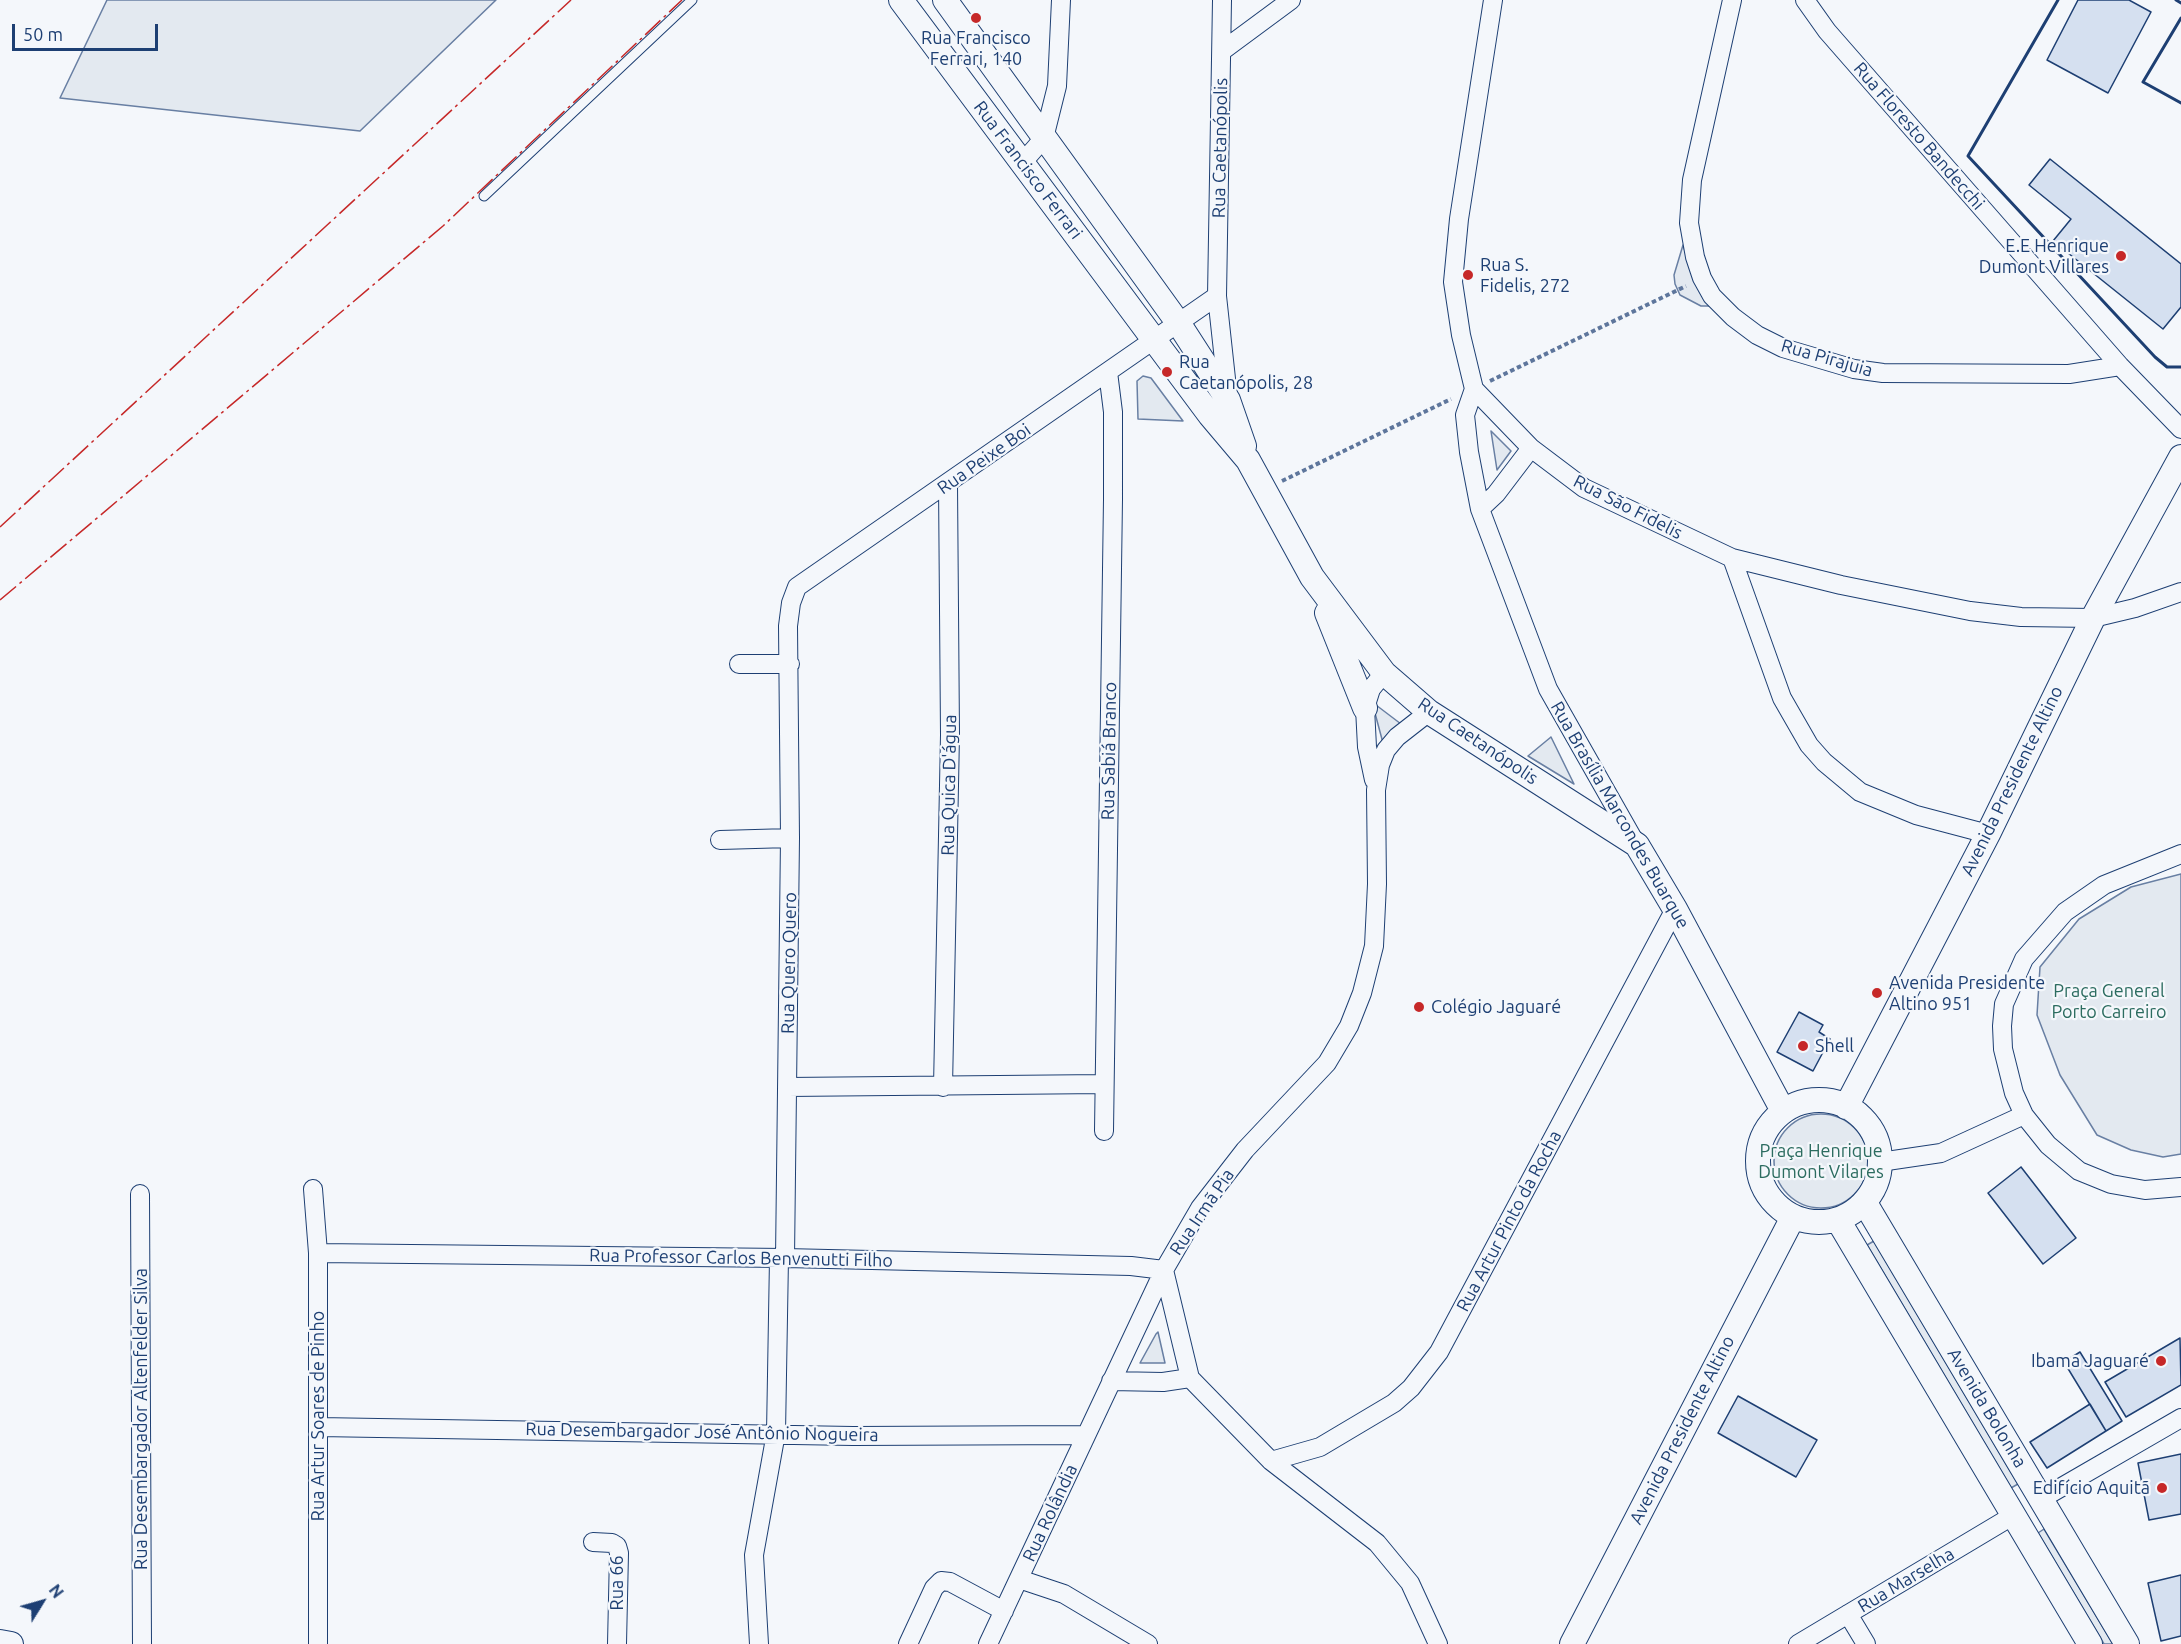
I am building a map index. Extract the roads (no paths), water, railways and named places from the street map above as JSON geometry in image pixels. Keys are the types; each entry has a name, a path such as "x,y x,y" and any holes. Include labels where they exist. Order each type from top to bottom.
{"main road":[{"name":"Rua Francisco Ferrari","path":"901,0 1156,340"},
{"name":"Rua Francisco Ferrari","path":"945,0 1179,324"},
{"name":"Rua Caetanópolis","path":"1179,324 1228,400 1248,460 1312,578 1384,673 1429,712 1637,845"},
{"name":"Rua Caetanópolis","path":"1156,340 1210,415 1248,460"},
{"name":"Avenida Presidente Altino","path":"1846,1107 1988,834 2092,618 2181,457"},
{"path":"1312,578 1365,708"},
{"name":"Rua Brasília Marcondes Buarque","path":"1637,845 1675,909 1783,1111"},
{"path":"1814,1100 1836,1102 1846,1107 1861,1116 1871,1129 1878,1146 1880,1162 1876,1184 1865,1203 1838,1220 1823,1223 1793,1217 1782,1210 1765,1191 1758,1167 1758,1154 1766,1130 1783,1111 1792,1106 1814,1100"},
{"name":"Avenida Bolonha","path":"1865,1203 2127,1644"},
{"name":"Avenida Presidente Altino","path":"1572,1644 1793,1217"},
{"name":"Avenida Bolonha","path":"1838,1220 2090,1644"},
{"path":"0,1642 10,1644"}],"street":[{"path":"1023,162 1044,138 1057,86 1061,0"},
{"name":"Rua Caetanópolis","path":"1222,0 1217,296 1228,400"},
{"path":"1222,51 1291,0"},
{"path":"1474,389 1461,335 1453,282 1459,219 1493,0"},
{"name":"Rua Pirajuia","path":"1732,0 1692,180 1689,224 1695,257 1702,278 1712,296 1733,317 1757,335 1783,348 1854,369 1884,374 2069,374 2120,366"},
{"name":"Rua Floresto Bandecchi","path":"1805,0 1827,31 2120,366 2181,429"},
{"path":"1156,340 1217,296"},
{"name":"Rua Peixe Boi","path":"810,576 1156,340"},
{"name":"Rua Sabiá Branco","path":"1104,1131 1113,499 1113,412 1108,372"},
{"name":"Rua São Fidelis","path":"1474,389 1531,448 1584,488 1732,558 1841,585 1970,611 2021,616 2092,618 2135,608 2181,592"},
{"name":"Rua Brasília Marcondes Buarque","path":"1474,389 1465,415 1469,452 1480,509 1548,688 1637,845"},
{"path":"1480,509 1496,495 1531,448"},
{"name":"Rua Quica D'água","path":"943,1087 950,735 948,484"},
{"path":"1732,558 1782,698 1809,746 1824,762 1860,792 1916,815 1988,834"},
{"name":"Rua Quero Quero","path":"759,1644 754,1555 776,1433 788,1087 790,663 788,626 796,587 810,576"},
{"path":"739,663 790,663"},
{"name":"Rua Irmã Pia","path":"1376,790 1367,747 1365,708 1371,689 1384,673"},
{"name":"Rua Irmã Pia","path":"1190,1378 1164,1270 1200,1208 1245,1150 1327,1063 1349,1026 1362,993 1374,946 1377,884 1376,790 1380,765 1386,750 1396,737 1429,712"},
{"path":"720,840 790,838"},
{"path":"2181,854 2104,885 2066,912 2024,959 2012,983 2004,1004 2002,1049 2014,1093 2024,1115 2048,1145 2079,1171 2129,1189 2154,1190 2181,1187"},
{"name":"Rua Artur Pinto da Rocha","path":"1271,1461 1320,1447 1394,1403 1411,1388 1439,1352 1675,909"},
{"path":"788,1087 1104,1084"},
{"path":"1880,1162 1941,1153 2024,1115"},
{"name":"Rua Artur Soares de Pinho","path":"313,1189 318,1253 318,1644"},
{"name":"Rua Desembargador Altenfelder Silva","path":"140,1194 142,1644"},
{"name":"Rua Professor Carlos Benvenutti Filho","path":"318,1253 782,1258 1131,1266 1164,1270"},
{"name":"Rua Rolândia","path":"988,1644 1164,1270"},
{"path":"1111,1381 1163,1382 1190,1378 1271,1461 1377,1543 1410,1583 1438,1644"},
{"path":"2041,1499 2181,1418"},
{"name":"Rua Desembargador José Antônio Nogueira","path":"319,1427 1086,1435"},
{"name":"Rua Marselha","path":"1800,1643 2014,1515"},
{"name":"Rua 66","path":"593,1542 612,1543 617,1546 620,1553 617,1644"},
{"path":"1019,1579 1064,1594 1148,1644"},
{"path":"908,1644 934,1588 941,1581 950,1582 1004,1611"},
{"path":"1848,1614 1866,1644"}],"lane":[{"path":"484,196 692,0"}],"place":[{"name":"Rua Francisco Ferrari, 140","path":"976,18"},
{"name":"E.E Henrique Dumont Villares","path":"2121,256"},
{"name":"Rua S. Fidelis, 272","path":"1468,275"},
{"name":"Rua Caetanópolis, 28","path":"1167,372"},
{"name":"Avenida Presidente Altino 951","path":"1877,993"},
{"name":"Colégio Jaguaré","path":"1419,1007"},
{"name":"Shell","path":"1803,1046"},
{"name":"Ibama Jaguaré","path":"2161,1361"},
{"name":"Edifício Aquitã","path":"2162,1488"}],"park label":[{"name":"Praça General Porto Carreiro","path":"2109,1001"},
{"name":"Praça Henrique Dumont Vilares","path":"1821,1161"}]}
